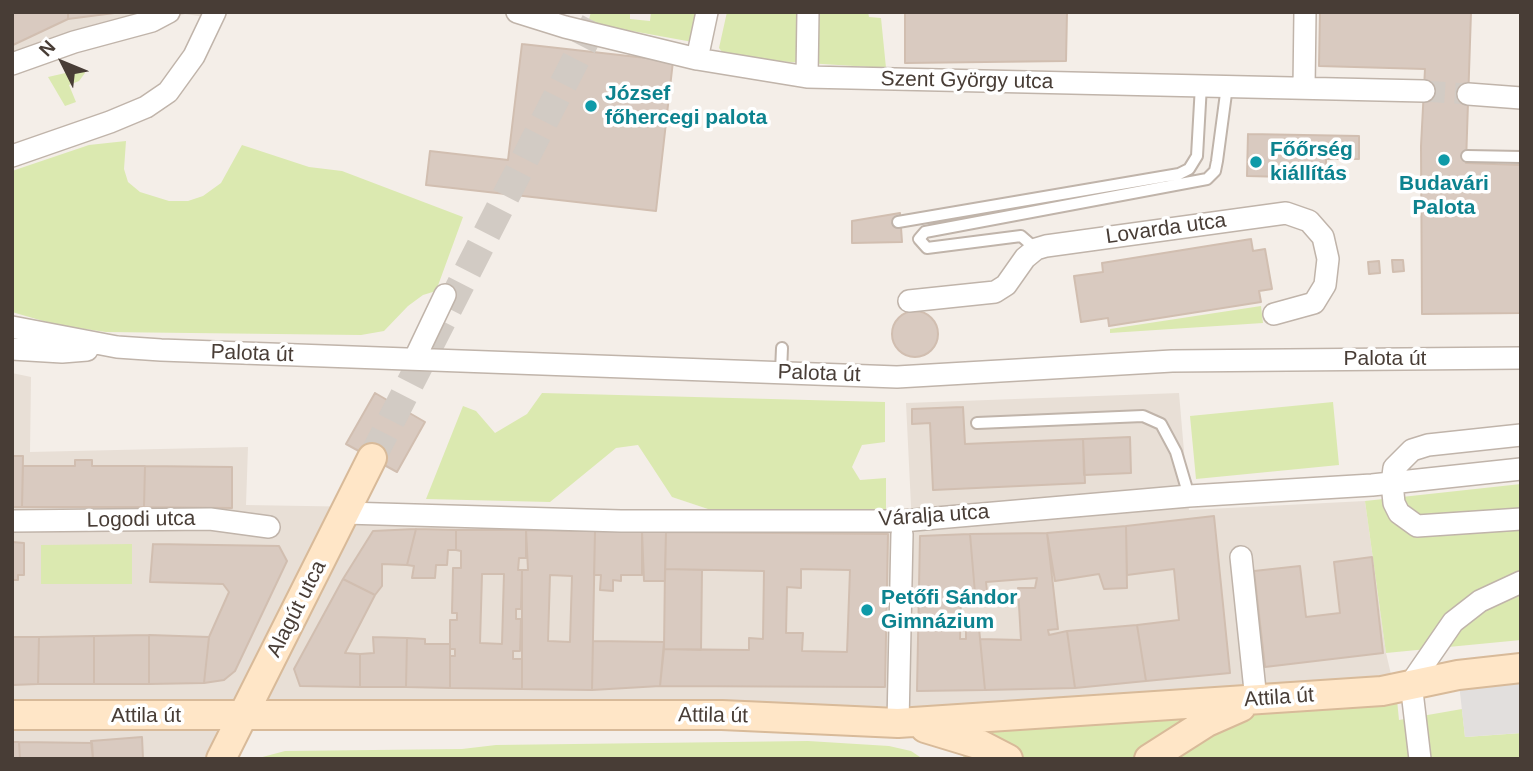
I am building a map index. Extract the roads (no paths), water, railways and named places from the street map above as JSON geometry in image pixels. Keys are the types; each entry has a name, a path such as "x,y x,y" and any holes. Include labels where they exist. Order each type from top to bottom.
{"main road":[{"name":"Alagút utca","path":"221,759 372,458"},
{"name":"Attila út","path":"12,715 722,715 898,723 1382,691 1411,684 1521,668"},
{"path":"1149,759 1207,722 1256,700"},
{"path":"898,723 933,737 956,759"},
{"path":"898,723 949,733 1007,759"}],"street":[{"path":"12,64 74,42 152,20 169,12"},
{"path":"12,156 110,122 168,92 194,56 215,12"},
{"name":"Szent György utca","path":"517,12 565,27 697,59 807,78 1424,91"},
{"path":"697,59 708,12"},
{"path":"807,78 808,12"},
{"path":"1304,89 1305,12"},
{"path":"1468,94 1521,98"},
{"name":"Lovarda utca","path":"1036,249 1286,213 1309,221 1323,237 1328,259 1325,285 1314,303 1274,314"},
{"path":"909,301 995,292 1006,285 1025,258 1036,249"},
{"path":"415,358 445,295"},
{"name":"Palota út","path":"12,327 117,347"},
{"name":"Palota út","path":"12,349 62,352 117,347 897,377 1172,361 1521,358"},
{"path":"1521,435 1428,445 1412,450 1400,459 1392,483 1394,503 1399,513 1417,526 1521,519"},
{"name":"Váralja utca","path":"345,513 621,521 902,521 1189,496 1392,483 1521,469"},
{"name":"Logodi utca","path":"12,522 210,519 269,527"},
{"path":"898,723 902,534"},
{"path":"1241,557 1256,700"},
{"path":"1420,759 1411,684 1453,621 1506,586 1521,582"}],"lane":[{"path":"898,222 1179,174 1189,169 1197,156 1201,85"},
{"path":"1036,249 1021,236 927,248 919,239 925,232 1207,179 1215,171 1217,162 1227,86"},
{"path":"1467,156 1521,157"},
{"path":"781,372 782,348"},
{"path":"977,423 1143,416 1161,424 1176,452 1189,496"}],"tunnel":[{"path":"372,458 600,12"},
{"path":"1424,91 1468,94"}],"place":[{"name":"József főhercegi palota","path":"591,106"},
{"name":"Budavári Palota","path":"1444,160"},
{"name":"Főőrség kiállítás","path":"1256,162"},
{"name":"Petőfi Sándor Gimnázium","path":"867,610"}]}
